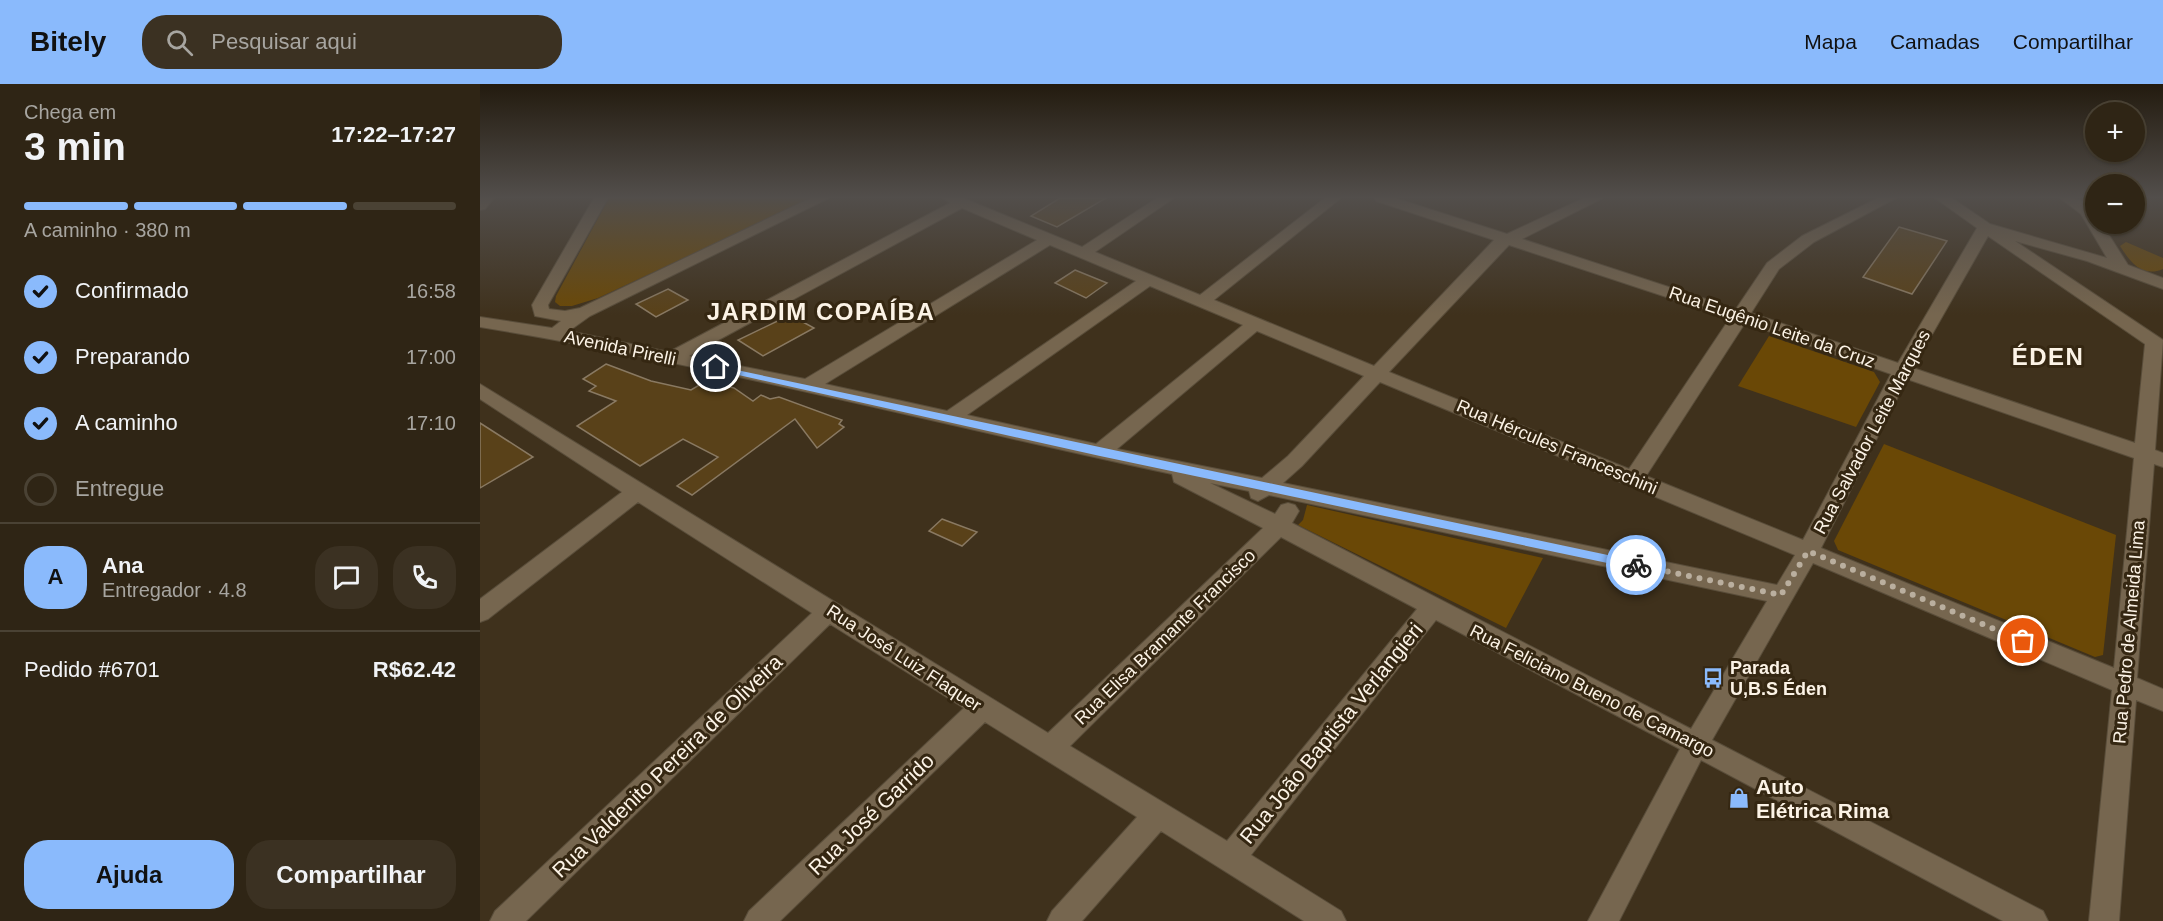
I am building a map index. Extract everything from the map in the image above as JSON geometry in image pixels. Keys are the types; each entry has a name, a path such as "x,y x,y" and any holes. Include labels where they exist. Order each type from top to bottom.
{"street":[{"path":"512,326 540,305 579,237"},
{"path":"555,334 584,312 740,237"},
{"path":"671,358 889,237"},
{"name":"Rua Hércules Franceschini","path":"1044,237 1254,325 1378,373 2163,700"},
{"path":"1083,254 1108,237"},
{"path":"1201,302 1284,237"},
{"name":"Rua Eugênio Leite da Cruz","path":"1503,237 2154,457"},
{"path":"1633,479 1773,266 1790,250 1815,237"},
{"name":"Rua Salvador Leite Marques","path":"1603,921 1696,744 1808,551 1902,371 1979,237"},
{"path":"2000,237 2159,346"},
{"path":"2020,237 2121,267 2163,284"},
{"path":"2105,237 2121,267"},
{"name":"Rua Elisa Bramante Francisco","path":"1050,748 1276,502 1295,461 1506,238"},
{"path":"808,386 1049,239"},
{"path":"2093,258 2107,244"},
{"path":"950,418 1148,280"},
{"path":"540,305 541,312 550,315 584,312"},
{"name":"Avenida Pirelli","path":"480,322 555,334 808,386 1151,462"},
{"path":"1100,452 1254,325"},
{"name":"Rua Pedro de Almeida Lima","path":"2103,921 2112,802 2154,457 2159,346"},
{"name":"Rua José Luiz Flaquer","path":"480,390 636,492 830,610 982,708 1331,921"},
{"path":"1295,461 1276,502 1781,595"},
{"name":"Rua Feliciano Bueno de Camargo","path":"1151,462 1276,502 1432,608 2033,921"},
{"path":"480,612 636,492"},
{"name":"Rua João Baptista Verlangieri","path":"1230,859 1432,608"},
{"name":"Rua Valdenito Pereira de Oliveira","path":"505,921 830,610"},
{"name":"Rua José Garrido","path":"759,921 982,708"},
{"path":"1062,921 1158,814"}],"shaded area":[{"path":"588,237 729,237 598,298 572,306 560,306 555,302 556,296"},
{"path":"2126,242 2163,258 2163,269 2149,271 2137,267 2120,246"},
{"path":"1769,336 1874,372 1880,382 1856,427 1738,386"},
{"path":"1884,444 2116,535 2103,655 2095,657 1838,550 1834,541"},
{"path":"1307,505 1543,558 1506,628 1298,525 1303,520"}],"building":[{"path":"1892,237 1933,237 1947,241 1912,294 1863,277"},
{"path":"1075,270 1107,283 1086,298 1055,283"},
{"path":"668,289 688,300 656,317 636,304"},
{"path":"790,315 814,328 763,356 738,340"},
{"path":"606,364 651,381 691,390 706,381 734,388 753,401 761,395 770,399 779,397 842,420 839,424 844,427 817,448 795,419 692,495 677,486 718,457 683,439 640,466 577,426 616,401 589,391 596,386 583,379"},
{"path":"480,423 533,457 480,488"},
{"path":"942,519 977,532 962,546 929,531"}],"way so far":[{"path":"1636,565 1781,595 1808,551 2023,641"}],"place":[{"name":"Parada U,B.S Éden","path":"1713,678"},
{"name":"Auto Elétrica Rima","path":"1739,798"}],"district":[{"name":"JARDIM COPAÍBA","path":"821,311"},
{"name":"ÉDEN","path":"2048,356"}],"route":[{"path":"716,367 1100,452 1636,565"}]}
